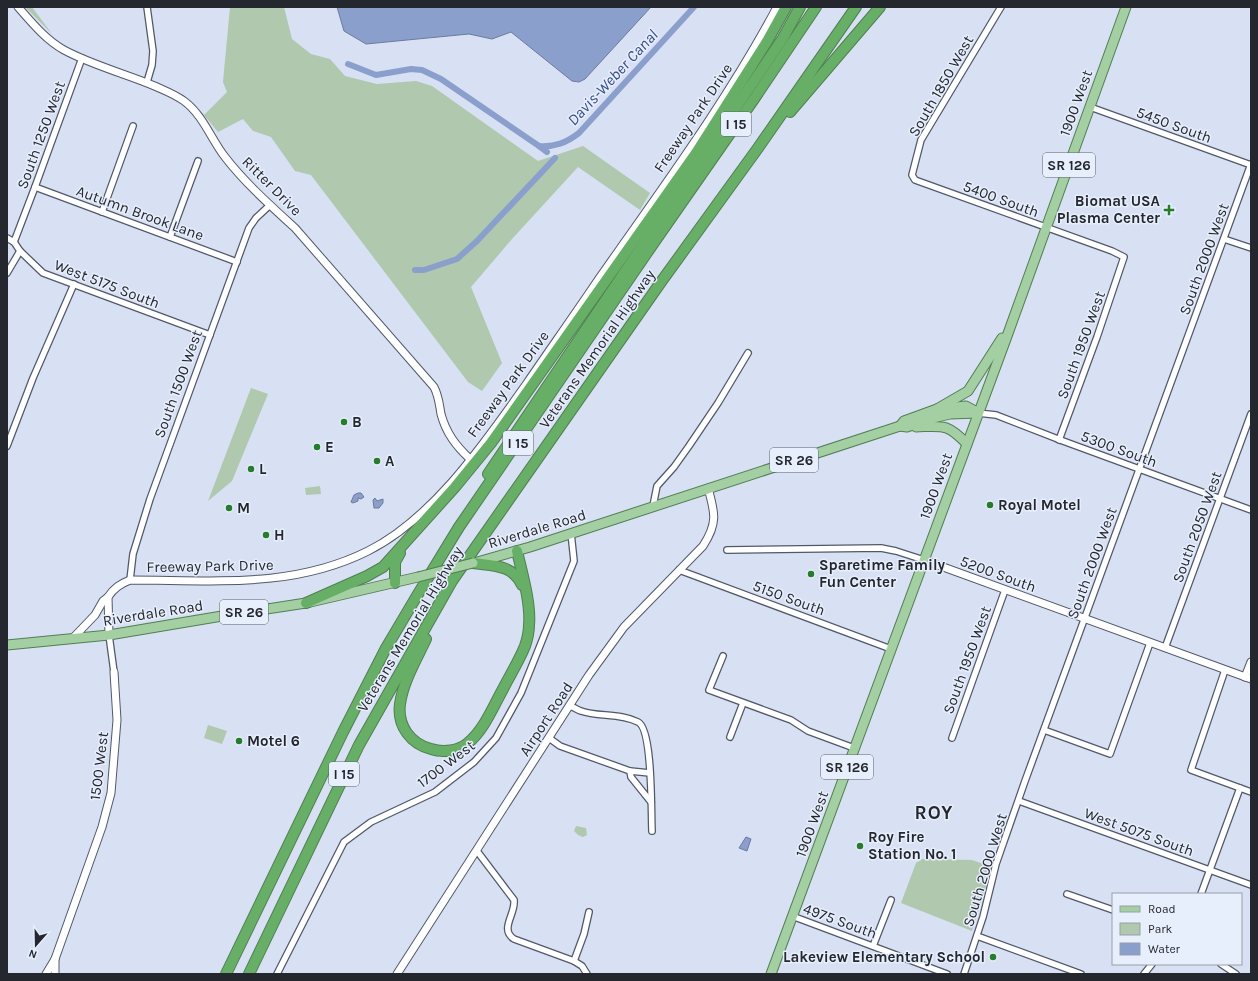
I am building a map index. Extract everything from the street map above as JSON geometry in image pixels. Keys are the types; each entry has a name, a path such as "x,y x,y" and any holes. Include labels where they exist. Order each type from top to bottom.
{"highway":[{"path":"306,603 383,567 455,488 491,443 696,153 766,43 786,7"},
{"path":"459,527 475,494 537,399 783,38 800,7"},
{"name":"Veterans Memorial Highway","path":"226,974 373,673 459,527 816,7"},
{"name":"Veterans Memorial Highway","path":"249,974 359,745 452,581 856,7"},
{"path":"758,148 880,7"},
{"path":"395,583 395,562 404,544"},
{"path":"452,581 404,686 399,705 403,726 408,736 418,745 432,750 447,751 459,748 468,743 479,731 525,646 529,624 529,612 517,551"},
{"path":"473,563 503,568 513,572 518,577 526,594"}],"main road":[{"name":"1900 West","path":"771,974 967,444 1126,7"},
{"path":"937,409 968,391 1011,324"},
{"name":"Riverdale Road","path":"903,427 904,421 937,409 966,406 978,412"},
{"name":"Riverdale Road","path":"7,646 109,635 306,603 395,583 517,551 708,488 933,418 950,414 978,412"},
{"path":"903,427 940,426 950,429 967,444"}],"street":[{"name":"Ritter Drive","path":"18,7 46,37 63,49 82,58 147,82 184,101 194,110 225,157 270,205 295,228 434,387 439,397 441,414 446,429 454,443 470,459"},
{"path":"147,7 153,52 152,65 147,82"},
{"name":"Freeway Park Drive","path":"130,580 249,581 282,578 340,562 369,550 401,530 435,500 470,459 520,392 721,102 762,36 777,7"},
{"name":"South 1850 West","path":"915,180 912,175 921,140 1001,7"},
{"name":"South 1250 West","path":"14,242 82,58"},
{"name":"5450 South","path":"1090,107 1251,165"},
{"path":"102,212 133,126"},
{"path":"170,237 198,161"},
{"name":"South 2000 West","path":"964,974 977,936 996,864 1084,619 1251,165"},
{"name":"5400 South","path":"915,180 1112,251 1124,257"},
{"name":"Autumn Brook Lane","path":"35,187 237,262"},
{"name":"South 1500 West","path":"130,580 133,554 150,498 249,228 256,218 270,205"},
{"name":"West 5175 South","path":"7,238 14,242 20,251 43,273 210,335"},
{"path":"1224,239 1251,248"},
{"path":"7,274 20,251"},
{"name":"South 1950 West","path":"1059,440 1097,337 1124,257"},
{"path":"7,446 33,378 74,284"},
{"path":"653,506 657,486 674,467 693,440 718,403 748,353"},
{"name":"5300 South","path":"978,412 996,416 1251,510"},
{"name":"South 2050 West","path":"1165,648 1251,414"},
{"name":"Airport Road","path":"397,974 549,738 624,627 703,546 710,536 714,524 715,513 708,488"},
{"name":"1700 West","path":"277,974 344,842 371,822 435,792 474,762 496,738 521,694 574,561 571,534"},
{"name":"5200 South","path":"727,550 882,548 896,551 1248,678"},
{"name":"5150 South","path":"679,570 891,649"},
{"path":"72,639 95,615 103,601 111,592 120,584 130,580"},
{"name":"South 1950 West","path":"952,738 1005,590"},
{"name":"1500 West","path":"46,974 55,959 102,827 111,793 117,720 114,672 109,635 108,597"},
{"path":"1044,730 1110,754 1150,643"},
{"path":"723,656 709,690 790,720 808,731 854,748"},
{"path":"1248,678 1251,662"},
{"path":"1225,670 1191,770 1251,792"},
{"path":"730,737 743,703"},
{"path":"570,706 582,712 617,716 638,722 643,726 650,755 652,831"},
{"path":"549,738 560,746 630,771 650,773"},
{"path":"630,771 631,777 651,802"},
{"path":"1201,893 1240,788"},
{"name":"West 5075 South","path":"1019,801 1251,885"},
{"path":"477,851 514,900 514,909 507,926 509,936 514,940 574,961 582,966 587,974"},
{"path":"1067,894 1112,910"},
{"path":"873,946 891,900"},
{"path":"574,961 590,912"},
{"name":"4975 South","path":"792,916 947,974"},
{"path":"977,936 1081,974"},
{"name":"1500 West","path":"55,959 55,974"},
{"path":"1144,974 1151,965"},
{"path":"1222,965 1236,974"}],"green space":[{"path":"25,7 32,7 52,34"},
{"path":"230,7 284,7 292,39 311,54 330,59 345,76 377,84 416,81 432,86 538,161 583,146 650,193 640,210 578,167 512,239 471,287 502,363 482,391 468,382 311,175 295,171 271,137 253,131 243,119 218,132 204,115 227,92 223,82"},
{"path":"251,388 268,394 232,481 208,501"},
{"path":"320,486 321,494 306,495 305,488"},
{"path":"208,725 227,731 222,744 204,738"},
{"path":"576,826 586,828 587,835 583,837 578,835 574,831"},
{"path":"922,859 972,860 992,867 972,931 901,903 916,863"}],"water":[{"path":"337,7 651,7 585,79 579,82 572,81 511,32 492,39 469,34 366,44 344,31"},
{"path":"361,493 364,497 361,499 358,498 358,501 353,503 351,502 354,495"},
{"path":"375,498 377,501 383,499 383,503 379,508 374,508 373,500"},
{"path":"746,837 751,839 747,851 739,848"}],"waterway":[{"name":"Davis-Weber Canal","path":"348,64 376,75 411,69 422,70 441,79 539,146 550,146 565,142 579,133 694,7"},
{"name":"Davis-Weber Canal","path":"539,146 547,152"},
{"path":"415,270 424,270 457,259 477,241 555,158"}],"place":[{"name":"Biomat USA Plasma Center","path":"1169,210"},
{"name":"B","path":"344,422"},
{"name":"E","path":"317,447"},
{"name":"A","path":"377,461"},
{"name":"L","path":"251,469"},
{"name":"Royal Motel","path":"990,505"},
{"name":"M","path":"229,508"},
{"name":"H","path":"266,535"},
{"name":"Sparetime Family Fun Center","path":"811,574"},
{"name":"Motel 6","path":"239,741"},
{"name":"Roy Fire Station No. 1","path":"860,846"},
{"name":"Lakeview Elementary School","path":"993,957"}],"district":[{"name":"ROY","path":"934,812"}]}
